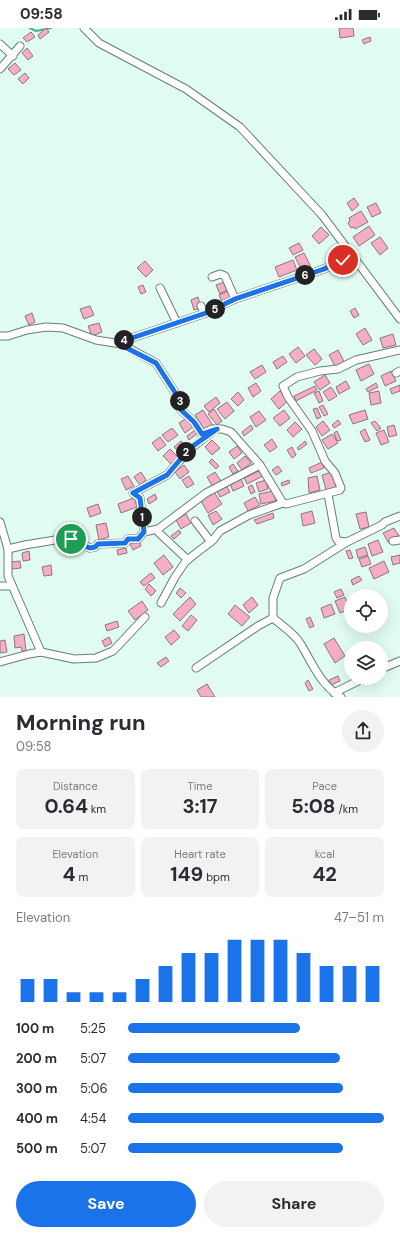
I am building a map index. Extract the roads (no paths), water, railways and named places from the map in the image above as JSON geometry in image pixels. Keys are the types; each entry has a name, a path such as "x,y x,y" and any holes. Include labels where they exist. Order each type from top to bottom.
{"street":[{"path":"84,28 99,43 186,90 240,127 322,215 400,319"},
{"path":"0,44 13,56"},
{"path":"0,69 13,56 20,46"},
{"path":"117,343 206,313 235,299 324,269 343,260 357,263"},
{"path":"212,277 220,274 225,276 235,299"},
{"path":"160,288 177,323"},
{"path":"201,306 206,313"},
{"path":"0,336 8,336 27,330 52,327 63,328 96,340 117,343 156,363 180,400 180,409 194,422 202,434 217,429 231,432 260,465 283,503"},
{"path":"161,603 175,577 188,560 211,542 220,531 249,515 283,503 286,504 340,490 341,488 336,473 325,461 312,430 288,397 283,386 297,377 320,371 338,369 356,360 400,350"},
{"path":"144,532 140,498 133,493 167,475 190,448 217,429"},
{"path":"8,549 24,544 67,538 90,548 95,547 98,544 125,543 128,539 138,539 144,532 158,528 206,493 260,465"},
{"path":"328,494 336,538 338,541 347,542"},
{"path":"353,685 338,695 321,679 300,642 273,618 273,598 280,578 304,569 347,542 382,526 385,522 400,516"},
{"path":"195,521 211,542"},
{"path":"0,522 8,549 8,576 41,652"},
{"path":"158,528 159,533 188,560"},
{"path":"0,586 12,586"},
{"path":"0,662 41,652 74,659 96,658 113,651 145,617"},
{"path":"196,668 258,626 273,618"},
{"path":"388,666 400,661"}],"waterway":[{"path":"30,28 36,31 51,28"}]}
